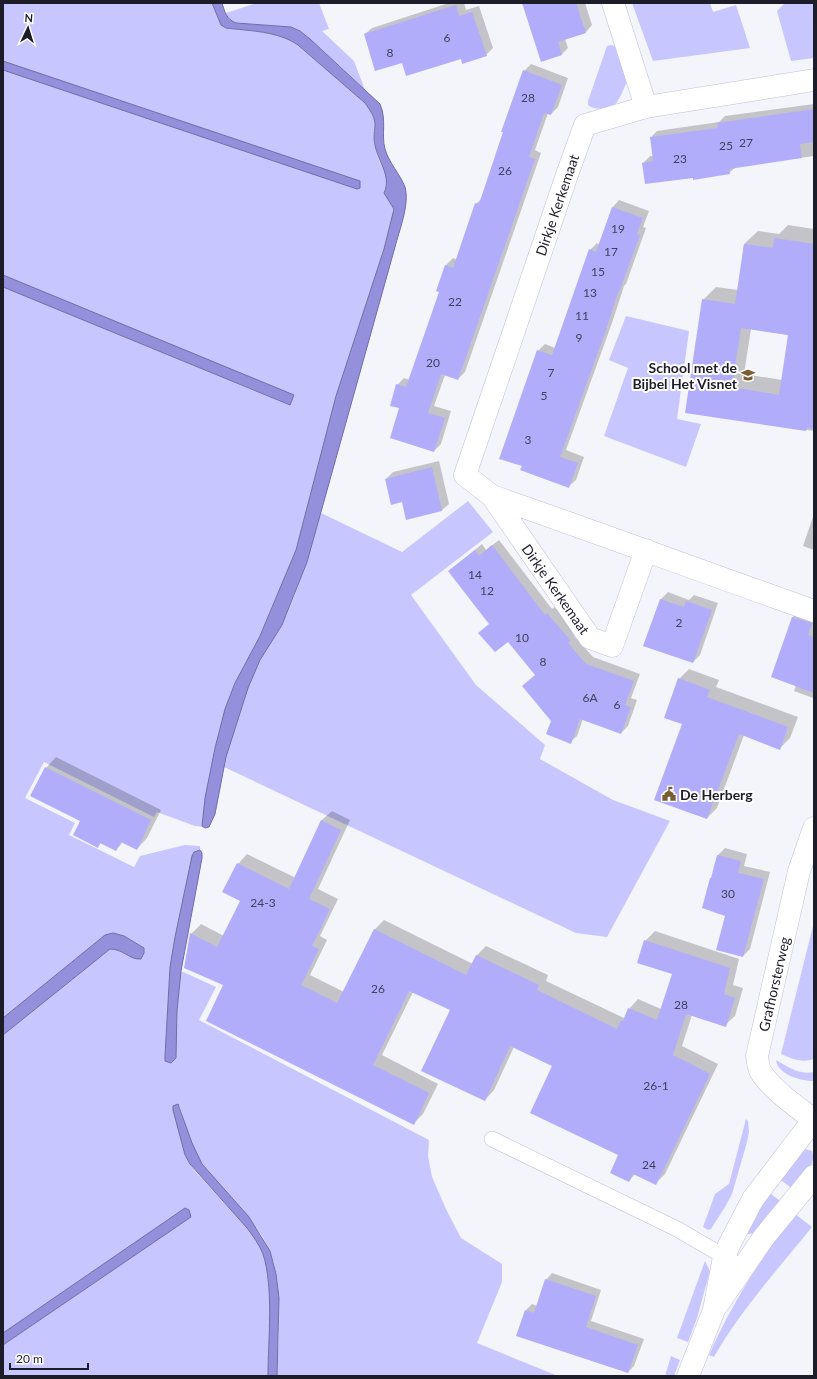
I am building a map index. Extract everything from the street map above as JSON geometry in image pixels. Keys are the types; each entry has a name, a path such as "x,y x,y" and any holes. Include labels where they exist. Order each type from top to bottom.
{"street":[{"path":"613,3 646,107"},
{"name":"Dirkje Kerkemaat","path":"646,550 612,646 590,638 492,496 465,475 585,125 646,107 814,80"},
{"name":"Dirkje Kerkemaat","path":"492,496 814,611"},
{"name":"Grafhorsterweg","path":"688,1376 714,1310 724,1257 729,1245 753,1199 814,1119 775,1088 761,1073 757,1056 799,871 814,828"},
{"name":"Grafhorsterweg","path":"714,1310 764,1237 814,1176"}],"lane":[{"path":"492,1139 677,1229 743,1268"}],"shaded area":[{"path":"3,3 212,3 221,24 226,28 273,34 290,40 298,45 365,103 374,117 374,135 377,155 387,181 384,193 394,209 384,249 336,396 296,550 260,636 235,683 215,748 202,821 205,827 195,826 157,812 154,817 44,762 25,798 75,823 69,835 134,867 140,856 185,845 200,846 200,850 194,852 175,937 177,1011 181,971 216,987 199,1020 429,1140 428,1156 432,1177 461,1238 502,1264 502,1282 477,1343 558,1376 277,1376 279,1297 270,1252 256,1227 209,1175 201,1164 191,1143 178,1104 173,1110 187,1159 194,1170 247,1228 258,1243 263,1254 268,1282 270,1314 268,1376 3,1376 3,1345 191,1217 185,1208 3,1333 3,1035 110,949 118,949 135,959 105,935 3,1018 3,287 289,405 294,396 3,275 3,70 357,189 360,188 360,181 3,61"},
{"path":"212,3 222,3 228,17 236,23 291,27 300,31 380,104 384,121 385,149 405,187 406,201 401,225 307,562 282,625 260,660 248,688 226,757 215,814 209,827 205,828 202,826 205,798 215,748 225,709 235,683 260,636 296,550 336,396 384,249 394,209 384,193 386,181 384,169 374,142 375,123 371,112 365,103 298,45 290,40 273,34 226,28 221,25"},
{"path":"257,3 319,3 329,29 322,31 354,61 365,90 300,31 291,27 236,23 227,17 226,13"},
{"path":"632,3 710,3 713,12 736,5 750,48 653,61"},
{"path":"785,3 814,3 814,58 791,61 777,11"},
{"path":"607,46 615,46 627,81 615,105 603,109 591,107 588,105 588,101"},
{"path":"3,61 360,181 360,188 357,189 3,70"},
{"path":"3,275 294,395 290,405 3,287"},
{"path":"626,316 689,331 677,419 701,424 686,467 604,436 628,368 609,360"},
{"path":"468,501 493,532 411,595 476,685 545,745 540,759 613,800 670,821 607,937 576,933 224,767 233,726 242,700 261,656 280,629 294,598 321,513 402,552"},
{"path":"200,850 202,853 202,858 181,971 177,1011 176,1058 171,1063 165,1061 170,967 192,856 194,852"},
{"path":"814,922 814,1059 801,1060 793,1059 781,1054"},
{"path":"113,933 124,936 144,948 144,953 141,959 133,958 115,949 110,949 3,1035 3,1018 105,935"},
{"path":"776,1060 789,1068 809,1073 814,1072 814,1081 803,1080 785,1073 781,1070"},
{"path":"178,1104 192,1143 202,1164 249,1217 270,1251 276,1274 279,1298 277,1376 268,1376 270,1314 268,1282 263,1254 258,1243 247,1228 190,1164 185,1155 173,1110 173,1106"},
{"path":"746,1119 748,1121 749,1132 732,1194 711,1229 708,1230 703,1227 715,1194 729,1184"},
{"path":"805,1149 812,1151 813,1156 811,1167 795,1191 777,1177"},
{"path":"767,1191 784,1204 773,1218 763,1227 758,1231 747,1234 745,1232"},
{"path":"185,1208 189,1210 191,1217 3,1345 3,1333"},
{"path":"795,1214 812,1227 748,1306 714,1357 709,1355 737,1299 770,1247"},
{"path":"705,1261 710,1271 697,1318 688,1342 677,1338"},
{"path":"671,1356 680,1360 674,1376 665,1376"}],"building":[{"path":"522,3 576,3 586,33 558,42 562,55 541,62"},
{"path":"456,5 459,16 472,12 487,56 462,64 461,59 406,76 402,63 375,71 364,34"},
{"path":"523,70 562,85 551,115 544,113 529,157 535,159 458,380 441,374 428,413 445,418 434,452 390,438 399,408 390,406 396,384 406,387 439,292 436,291 445,265 453,268 475,203 479,204 503,132 501,132"},
{"path":"814,109 814,142 800,144 802,158 729,169 730,174 693,180 693,178 645,184 642,163 653,161 650,137 718,128 717,123"},
{"path":"612,207 643,218 637,234 640,235 618,292 606,330 560,457 578,463 569,488 520,470 522,466 499,459 537,350 552,355 589,249 596,252"},
{"path":"774,238 814,244 814,429 807,428 806,431 685,413 702,299 735,304 744,244 773,248","holes":["741,328 788,335 779,395 732,387"]},
{"path":"432,467 442,511 406,520 402,502 391,505 385,479"},
{"path":"492,545 545,615 547,613 571,641 568,643 586,664 634,681 625,705 631,707 621,734 580,719 571,744 546,734 551,721 522,686 535,675 508,642 495,652 478,633 489,624 448,571 475,550 479,556"},
{"path":"660,599 684,607 686,601 712,610 693,663 643,646"},
{"path":"792,617 812,623 808,635 814,637 814,693 771,677"},
{"path":"678,678 710,690 707,697 788,727 780,750 739,734 707,819 654,800 682,724 664,718"},
{"path":"45,767 151,820 137,850 121,842 116,851 100,843 98,848 73,835 80,821 30,796"},
{"path":"321,820 341,830 309,899 330,909 312,946 319,949 301,985 337,1003 374,929 466,975 476,955 539,985 537,990 617,1029 621,1020 623,1021 628,1008 657,1020 672,974 637,963 644,940 730,968 724,994 735,998 726,1027 686,1014 673,1055 710,1074 656,1185 633,1174 629,1182 610,1173 618,1155 530,1113 552,1066 510,1046 485,1101 421,1071 450,1010 409,991 373,1065 429,1093 414,1125 206,1021 223,985 184,968 190,933 217,947 240,901 222,892 237,863 289,889"},
{"path":"717,855 741,861 738,873 764,879 743,957 716,950 725,916 702,908"},
{"path":"545,1279 596,1296 586,1327 638,1345 628,1373 516,1336 525,1310 534,1313"}],"place":[{"name":"School met de Bijbel Het Visnet","path":"748,375"},
{"name":"De Herberg","path":"669,794"}]}
